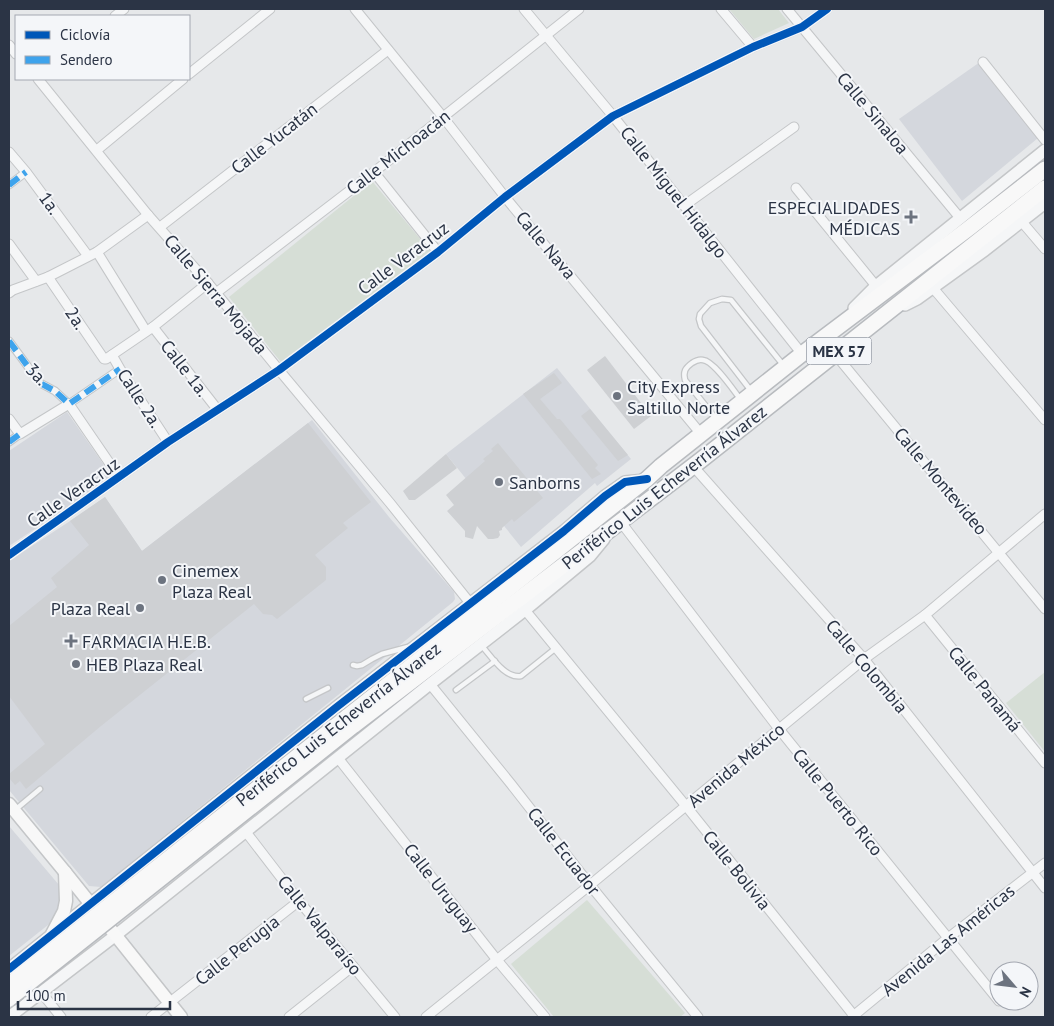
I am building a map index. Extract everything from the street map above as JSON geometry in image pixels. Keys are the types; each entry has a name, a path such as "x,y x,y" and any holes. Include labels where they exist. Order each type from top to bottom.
{"highway":[{"name":"Periférico Luis Echeverría Álvarez","path":"9,983 647,479 660,466 785,367 968,230 1045,169"},
{"name":"Periférico Luis Echeverría Álvarez","path":"12,1009 346,716 616,524 693,466 894,308 968,230 1045,188"}],"main road":[{"path":"11,807 181,1017"},
{"path":"52,934 64,911 66,901 65,872"}],"street":[{"path":"190,73 270,9"},
{"name":"Calle Nava","path":"355,9 505,197 701,434"},
{"name":"Calle Miguel Hidalgo","path":"524,9 685,205 802,354"},
{"name":"Calle Michoacán","path":"216,293 374,172 579,9"},
{"path":"721,9 753,47"},
{"name":"Calle Sinaloa","path":"787,9 968,230"},
{"name":"Calle Veracruz","path":"9,555 168,442 278,370 438,252 505,197 613,116 753,47 802,27 827,9"},
{"path":"9,45 13,55"},
{"name":"Calle Yucatán","path":"160,227 388,50"},
{"path":"983,62 1045,140"},
{"name":"Calle Sierra Mojada","path":"40,80 148,215 208,283 470,603"},
{"path":"97,150 183,80"},
{"path":"685,205 794,127"},
{"path":"839,325 876,286 968,230 1045,150"},
{"name":"1a.","path":"9,152 93,254 150,329"},
{"path":"9,185 26,172"},
{"path":"374,172 438,252"},
{"path":"796,188 876,286"},
{"name":"Periférico Luis Echeverría Álvarez","path":"894,308 905,305 933,288 1045,203"},
{"path":"9,293 48,277 93,254 148,215"},
{"path":"1022,222 1045,249"},
{"path":"9,244 36,281"},
{"name":"2a.","path":"48,277 108,357"},
{"path":"108,357 150,329 208,283"},
{"path":"933,288 1045,420"},
{"name":"Calle 1a.","path":"150,329 217,409"},
{"name":"3a.","path":"9,341 40,384 55,391 68,404"},
{"name":"Calle Montevideo","path":"835,354 1045,609"},
{"name":"Calle 2a.","path":"108,357 120,369 168,442"},
{"path":"9,442 120,369"},
{"path":"68,404 119,477"},
{"path":"9,419 20,434"},
{"name":"Calle Colombia","path":"693,466 864,659 1045,888"},
{"path":"246,832 249,823 254,817 337,749 342,743 344,728 342,716 346,716 415,646 564,531 604,496 625,482 647,479"},
{"name":"Avenida México","path":"426,1017 590,885 864,659 925,615 1045,514"},
{"path":"12,1009 41,992 116,935 525,610 590,556 616,524"},
{"name":"Calle Puerto Rico","path":"616,524 989,988"},
{"name":"Calle Bolivia","path":"525,610 686,806 854,1017"},
{"name":"Calle Panamá","path":"925,615 1045,763"},
{"name":"Calle Ecuador","path":"430,684 692,1015"},
{"path":"9,969 292,742 346,716"},
{"path":"246,832 231,815 230,809 280,763 289,752 292,742"},
{"name":"Calle Uruguay","path":"338,758 544,1017"},
{"name":"Calle Valparaíso","path":"246,832 299,901 395,1017"},
{"name":"Avenida Las Américas","path":"854,1017 948,938 1045,863"},
{"name":"Calle Perugia","path":"151,1017 299,901"},
{"path":"289,1017 353,966"},
{"path":"9,983 13,983 19,989 21,996 21,1004 12,1009"},
{"path":"41,992 61,1017"}],"lane":[{"path":"747,397 701,326 700,314 710,303 722,299 731,300 785,367"},
{"path":"718,420 685,380 685,369 690,365 697,360 712,363 747,397"},
{"path":"480,644 507,673 516,677 521,676 556,648"},
{"path":"352,665 362,665 390,651 415,646"},
{"path":"456,690 495,661"},
{"path":"306,699 328,688"},
{"path":"11,807 40,789"}],"shaded area":[{"path":"729,9 778,9 789,23 754,39"},
{"path":"980,62 1038,138 962,201 899,119"},
{"path":"372,181 431,252 284,366 229,297"},
{"path":"557,368 631,459 597,486 595,483 521,547 446,454"},
{"path":"67,412 113,478 9,546 9,451"},
{"path":"312,420 389,517 454,592 455,599 101,887 89,886 9,790 9,561 105,497 142,551"},
{"path":"1045,672 1045,752 1006,703"},
{"path":"9,826 59,885 61,900 58,917 9,956"},
{"path":"587,900 685,1013 680,1017 554,1017 511,964"}],"building":[{"path":"605,356 651,416 634,429 587,370"},
{"path":"554,373 562,383 540,399 557,419 560,419 598,465 595,468 601,474 592,479 523,394"},
{"path":"590,409 628,455 618,461 581,416"},
{"name":"Plaza Real","path":"308,423 371,502 343,523 348,528 315,555 326,567 326,580 277,619 272,615 263,614 254,604 101,726 26,789 20,781 15,785 9,778 9,774 45,744 9,696 9,626 57,587 51,578 89,545 70,521 105,497 142,551"},
{"name":"Sanborns","path":"498,443 543,498 514,522 512,519 499,531 500,535 498,538 488,539 477,526 473,539 465,537 465,531 447,511 454,505 446,495 485,461 483,459 493,451 491,449"},
{"path":"446,454 457,468 415,500 409,500 403,491"}],"marked path":[{"path":"9,185 26,172"},
{"path":"9,341 40,383 55,391 69,404 120,369"},
{"path":"9,442 20,434"}],"cycle path":[{"path":"9,555 168,442 279,370 438,252 505,197 613,116 753,47 802,27 827,9"},
{"path":"9,969 338,706 564,531 605,496 625,482 647,479"}],"place":[{"name":"ESPECIALIDADES MÉDICAS","path":"911,217"},
{"name":"City Express Saltillo Norte","path":"617,396"},
{"name":"Sanborns","path":"499,482"},
{"name":"Cinemex Plaza Real","path":"162,580"},
{"name":"Plaza Real","path":"140,608"},
{"name":"FARMACIA H.E.B.","path":"71,641"},
{"name":"HEB Plaza Real","path":"76,664"}]}
